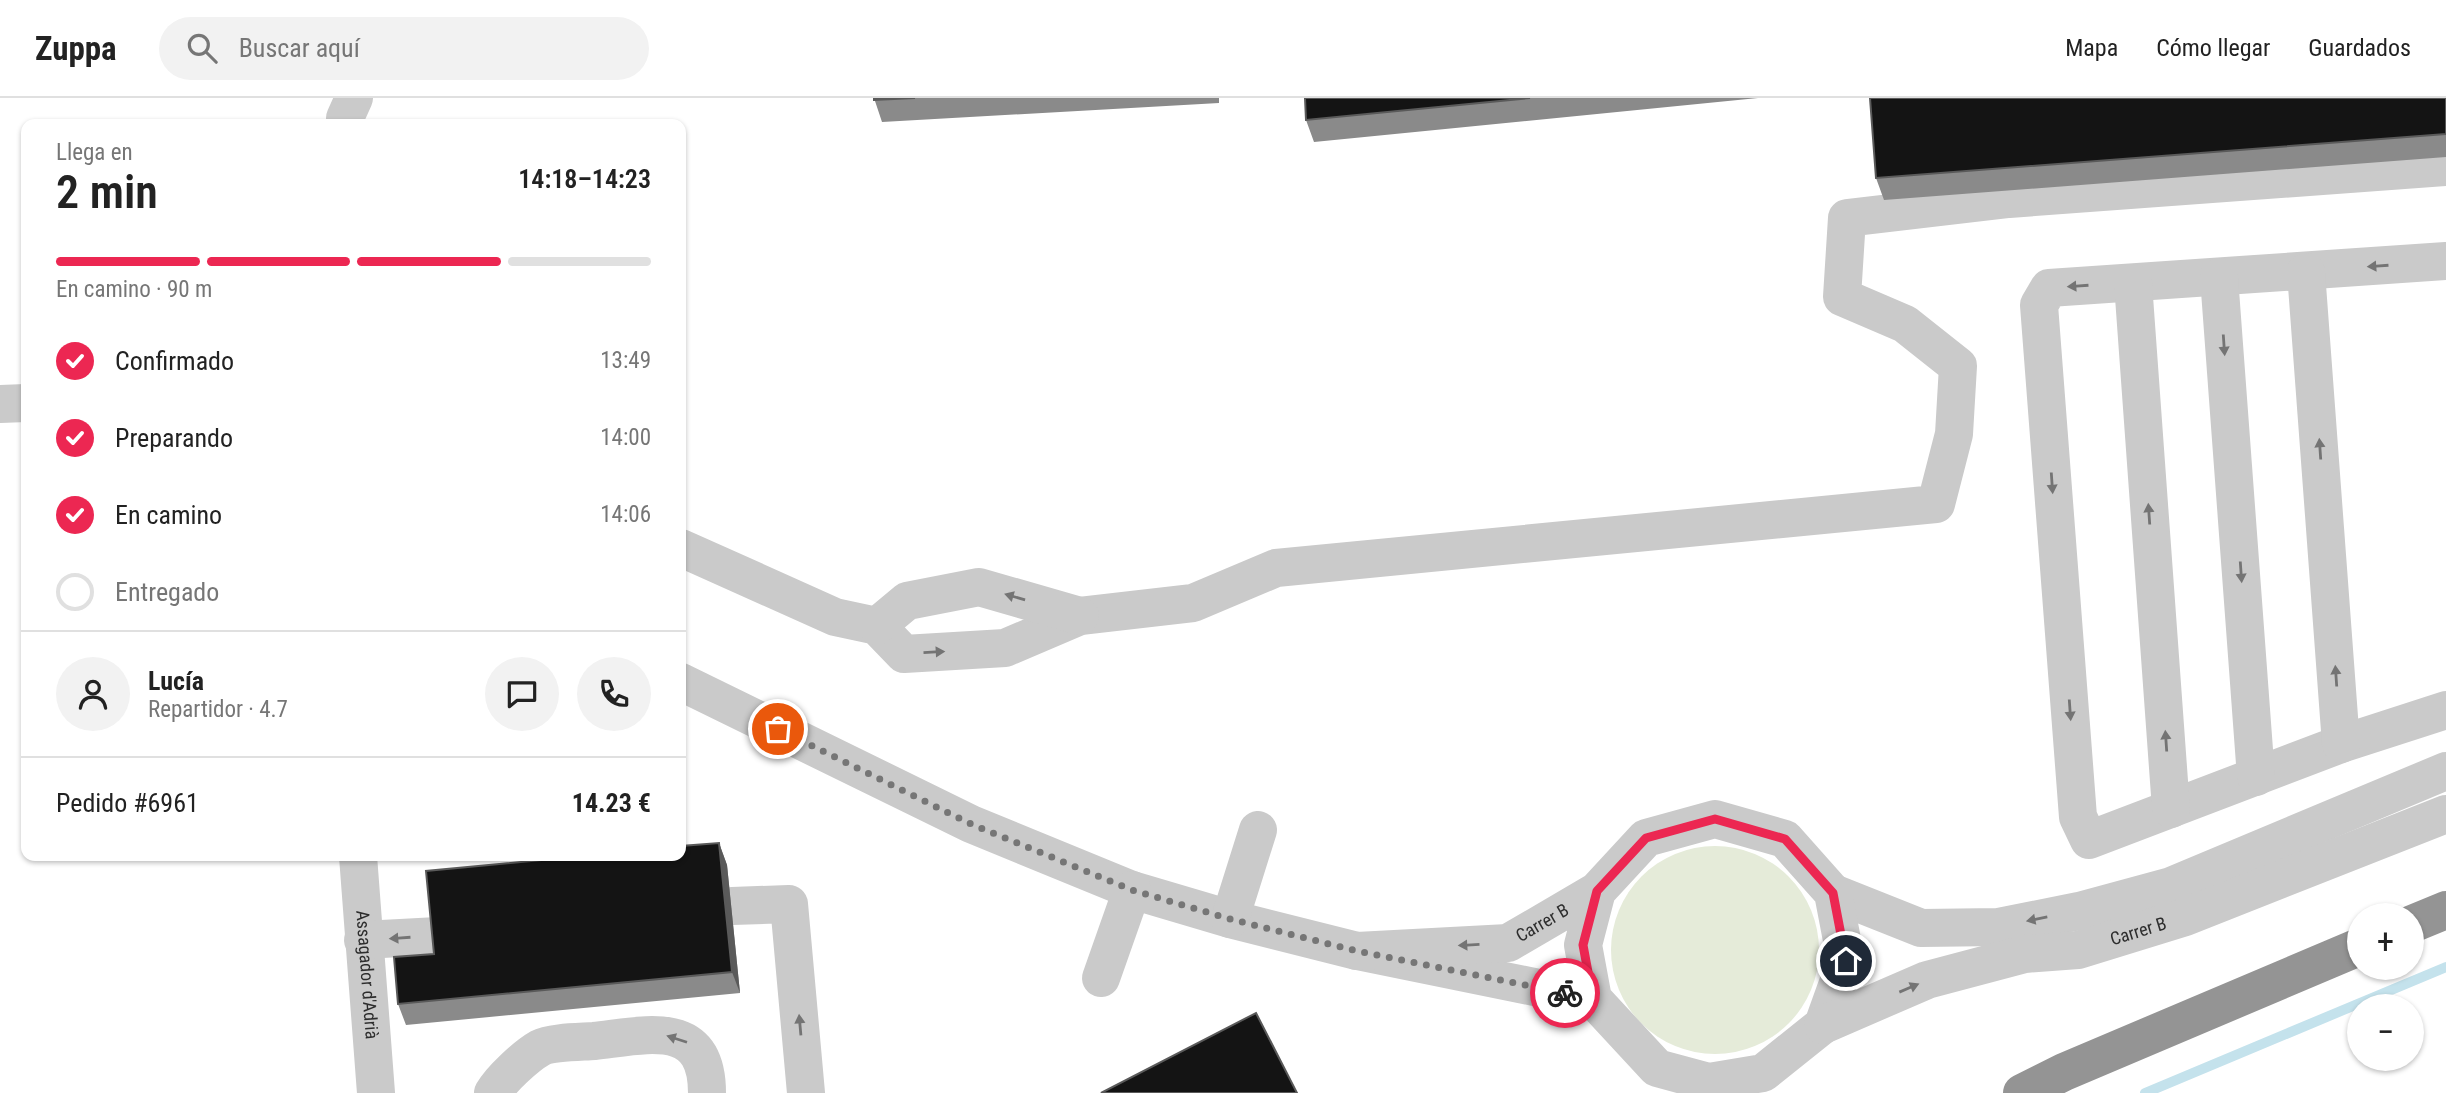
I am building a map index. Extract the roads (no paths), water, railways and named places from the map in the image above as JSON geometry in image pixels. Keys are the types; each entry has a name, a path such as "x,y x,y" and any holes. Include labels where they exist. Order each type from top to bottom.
{"highway":[{"path":"2424,920 2446,910"},
{"path":"2022,1093 2347,952"}],"street":[{"path":"345,119 354,98"},
{"path":"686,550 835,617 877,626 904,653 1005,648 1080,616 1193,603 1276,568 1936,504 1954,434 1958,366 1905,324 1842,297 1847,218 2009,199 2446,167"},
{"path":"2446,261 2049,288 2039,305 2078,817 2088,840 2342,744 2446,710"},
{"path":"2306,271 2342,744"},
{"path":"2219,277 2256,777"},
{"path":"2133,283 2171,809"},
{"path":"0,404 21,403"},
{"path":"877,626 908,601 979,587 1080,616"},
{"name":"Carrer B","path":"686,684 971,824 1132,890 1230,919 1357,951 1593,999"},
{"path":"2079,911 2165,871 2419,768 2446,729"},
{"name":"Carrer B","path":"1833,893 1921,928 1999,927 2079,911 2171,886 2446,772"},
{"path":"2185,917 2237,882 2446,797"},
{"name":"Carrer B","path":"1750,1083 1823,1025 1927,980 2025,954 2078,950 2185,917 2446,814"},
{"path":"1750,1083 1652,1081 1593,999 1583,945 1597,891 1646,838 1715,819 1785,839 1833,893 1846,961 1823,1025"},
{"path":"1230,919 1258,830"},
{"name":"Assagador d'Adrià","path":"358,861 376,1093"},
{"path":"1101,978 1132,890"},
{"name":"Carrer B","path":"1357,951 1508,943 1597,891"},
{"path":"732,906 789,904 806,1093"},
{"path":"363,940 438,936"},
{"path":"494,1093 499,1083 541,1047 662,1035 688,1042 701,1054 707,1077 707,1093"}],"waterway":[{"path":"2145,1093 2446,967"}]}
